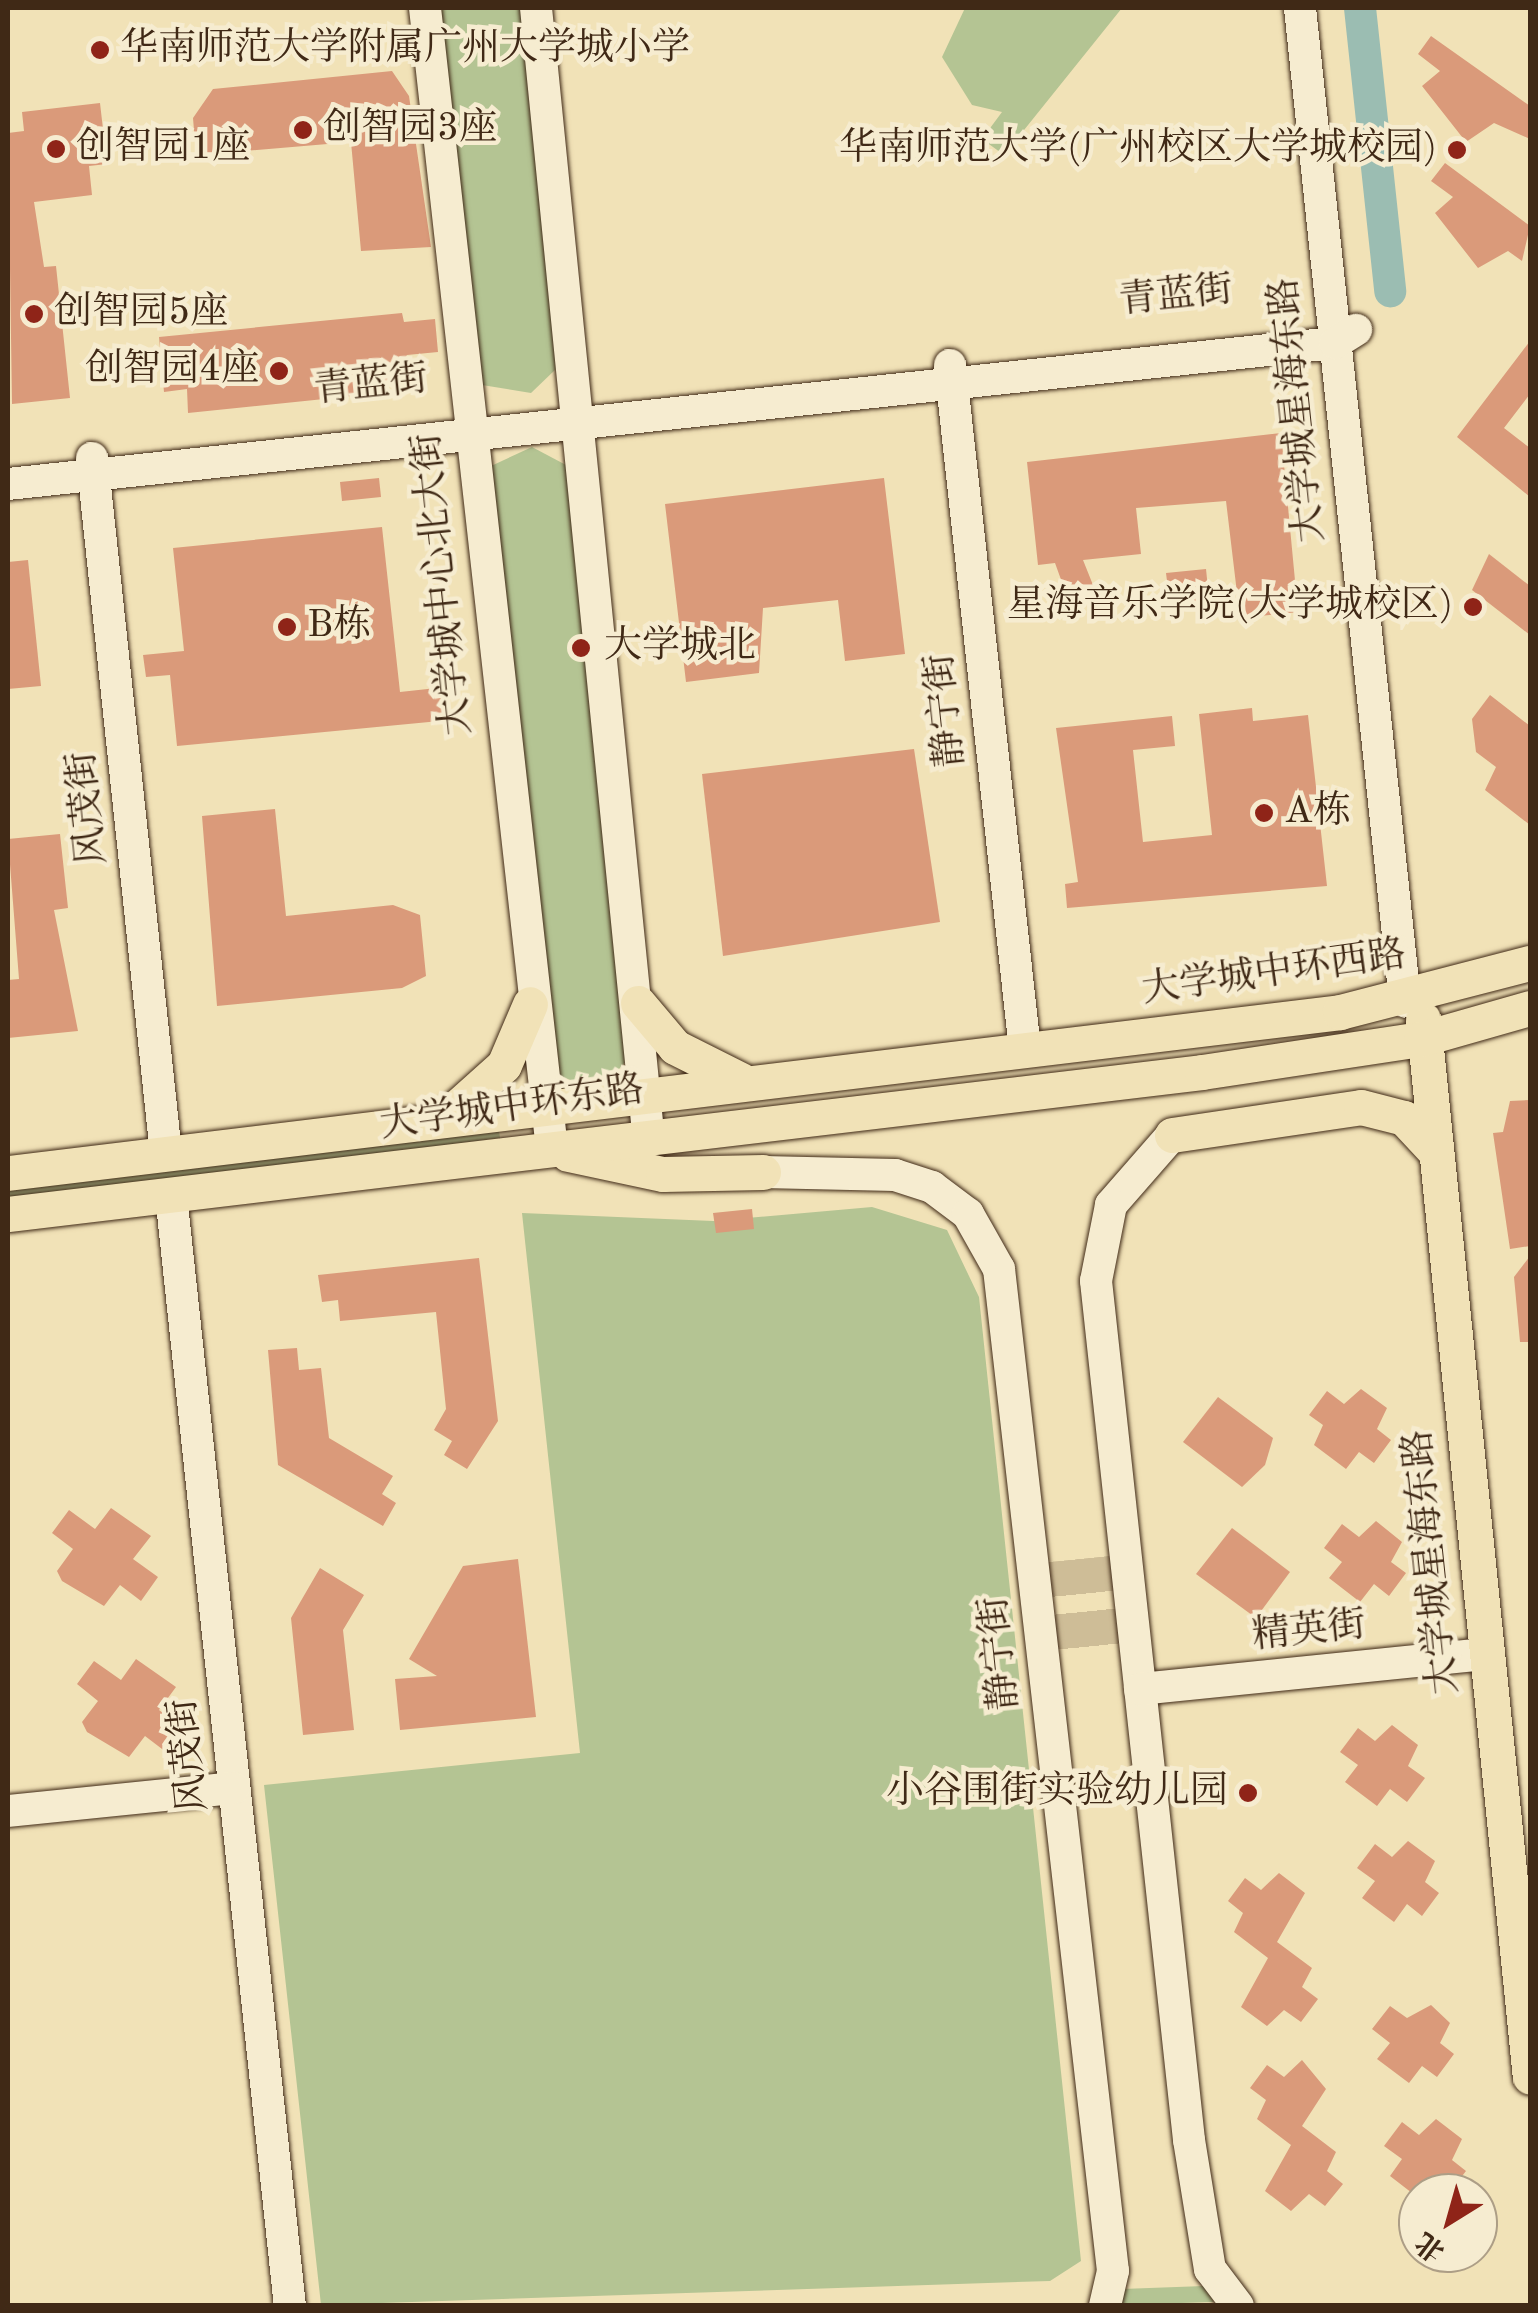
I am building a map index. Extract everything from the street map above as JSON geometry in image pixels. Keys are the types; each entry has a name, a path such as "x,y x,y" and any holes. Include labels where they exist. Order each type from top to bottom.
{"main road":[{"name":"大学城中环西路","path":"1025,1050 1416,999 1530,963"},
{"name":"大学城星海东路","path":"1416,999 1530,2077"},
{"path":"445,1116 504,1066 530,1004"},
{"path":"638,1004 675,1047 746,1082"},
{"path":"1420,1038 1530,1008"},
{"name":"大学城中环东路","path":"8,1214 552,1150 648,1132 1030,1094 1420,1038"},
{"name":"大学城中环东路","path":"8,1173 445,1116 1025,1050"},
{"path":"1172,1135 1361,1107 1404,1118 1432,1148"},
{"path":"552,1150 663,1174 763,1172"}],"street":[{"name":"大学城中心北大街","path":"425,8 530,1004 552,1150"},
{"path":"536,8 648,1132"},
{"name":"大学城星海东路","path":"1300,8 1341,332 1416,999"},
{"name":"大学城星海东路","path":"1322,8 1341,332"},
{"name":"青蓝街","path":"8,484 93,465 1341,332"},
{"name":"静宁街","path":"951,371 1025,1050"},
{"name":"青蓝街","path":"8,462 93,465"},
{"name":"风茂街","path":"93,465 166,1154"},
{"path":"1172,1135 1120,1188 1096,1252 1140,1689 1208,2257 1220,2290 1238,2306"},
{"name":"静宁街","path":"763,1172 896,1175 932,1187 968,1214 999,1269 1114,2271 1105,2306"},
{"name":"风茂街","path":"171,1195 290,2306"},
{"name":"精英街","path":"1140,1689 1486,1654"},
{"path":"8,1811 234,1788"}],"green space":[{"path":"439,8 523,8 556,369 531,393 482,385"},
{"path":"965,8 1122,8 1004,155 982,139 1002,112 972,105 942,57"},
{"path":"532,447 566,465 628,1059 611,1078 580,1084 558,1075 491,466"},
{"path":"498,1125 500,1138 8,1202 8,1188"},
{"path":"872,1207 947,1230 979,1297 1081,2261 1050,2281 321,2305 264,1785 580,1753 522,1213 713,1221"},
{"path":"1204,2286 1214,2302 1117,2305 1122,2289"}],"building":[{"path":"1431,36 1530,106 1530,139 1494,123 1466,142 1422,86 1440,71 1418,54"},
{"name":"创智园3座","path":"392,71 409,96 431,247 361,251 351,142 196,155 193,118 213,89"},
{"path":"100,103 107,164 89,166 92,195 34,202 44,267 56,266 70,398 12,404 8,133 24,131 22,112"},
{"path":"1445,163 1530,226 1522,261 1508,251 1478,268 1435,213 1453,197 1431,181"},
{"name":"创智园4座","path":"402,313 404,322 435,319 438,352 407,355 382,393 188,413 187,389 164,392 159,337"},
{"path":"1530,341 1530,394 1504,428 1530,448 1530,497 1457,437"},
{"path":"1281,433 1298,612 1240,618 1226,501 1136,508 1141,554 1083,560 1095,590 1068,599 1055,563 1038,565 1027,462"},
{"path":"379,478 381,497 342,501 340,482"},
{"path":"884,478 905,654 845,661 838,600 763,608 759,673 686,682 665,504"},
{"name":"B栋","path":"382,527 400,692 446,687 450,720 177,746 170,675 146,677 143,655 184,651 173,548"},
{"path":"1489,554 1530,586 1530,635 1472,590"},
{"path":"28,560 41,686 8,689 8,562"},
{"path":"1206,569 1210,608 1171,613 1166,573"},
{"path":"1490,695 1530,726 1530,825 1485,790 1496,767 1476,752 1472,719"},
{"name":"A栋","path":"1252,708 1253,721 1308,715 1327,886 1067,908 1065,884 1078,882 1056,728 1172,716 1175,746 1133,750 1143,842 1212,835 1199,714"},
{"path":"914,749 940,922 723,956 702,774"},
{"path":"275,809 286,916 393,905 420,915 426,976 402,988 217,1006 202,816"},
{"path":"60,834 68,908 54,910 78,1031 8,1038 8,980 19,979 8,839"},
{"path":"1530,1100 1530,1246 1510,1249 1493,1133 1503,1132 1510,1101"},
{"path":"752,1209 754,1229 716,1233 713,1213"},
{"path":"1530,1256 1530,1342 1520,1342 1514,1277"},
{"path":"479,1258 498,1421 467,1469 444,1455 452,1441 434,1430 446,1409 436,1312 340,1321 338,1300 322,1302 318,1275"},
{"path":"297,1348 299,1370 321,1368 329,1438 393,1476 382,1494 396,1503 383,1526 278,1465 268,1350"},
{"path":"1361,1389 1387,1408 1377,1429 1391,1440 1374,1463 1359,1452 1346,1469 1314,1445 1323,1425 1309,1415 1327,1391 1344,1404"},
{"path":"1218,1397 1273,1438 1265,1465 1242,1487 1183,1442"},
{"path":"111,1508 151,1536 133,1559 158,1577 141,1601 120,1585 104,1606 62,1581 57,1571 73,1549 52,1533 69,1510 95,1529"},
{"path":"1376,1521 1402,1542 1391,1562 1406,1573 1389,1596 1374,1584 1360,1602 1329,1578 1342,1562 1324,1548 1342,1524 1359,1537"},
{"path":"1232,1528 1290,1572 1256,1618 1196,1574"},
{"path":"518,1559 536,1717 400,1730 395,1679 437,1676 409,1659 463,1566"},
{"path":"320,1568 364,1595 343,1630 354,1730 303,1735 291,1618"},
{"path":"136,1659 176,1687 159,1710 183,1728 166,1752 145,1736 129,1757 87,1732 82,1722 98,1701 77,1684 94,1661 121,1680"},
{"path":"1392,1725 1418,1745 1408,1766 1425,1778 1407,1802 1390,1789 1377,1806 1345,1782 1358,1765 1340,1752 1358,1728 1375,1741"},
{"path":"1408,1841 1435,1861 1425,1882 1439,1893 1422,1916 1407,1904 1394,1922 1362,1898 1375,1881 1357,1868 1375,1844 1392,1857"},
{"path":"1279,1873 1305,1893 1277,1942 1312,1968 1302,1987 1318,1999 1301,2022 1284,2010 1267,2026 1241,2007 1268,1958 1234,1932 1243,1913 1228,1901 1245,1878 1261,1890"},
{"path":"1431,2005 1450,2023 1440,2043 1454,2054 1437,2077 1422,2066 1409,2083 1377,2059 1390,2043 1372,2029 1390,2006 1407,2018"},
{"path":"1302,2060 1326,2089 1302,2126 1336,2152 1327,2171 1343,2184 1325,2206 1309,2194 1291,2211 1265,2191 1291,2145 1257,2119 1266,2100 1250,2088 1267,2065 1284,2077"},
{"path":"1436,2119 1462,2139 1452,2160 1464,2173 1398,2173 1398,2182 1390,2176 1402,2159 1384,2146 1402,2122 1419,2135"}],"waterway":[{"path":"1360,8 1390,291"}],"tunnel":[{"path":"1094,1557 1104,1653"},
{"path":"1064,1560 1073,1656"}],"place":[{"name":"华南师范大学附属广州大学城小学","path":"100,50"},
{"name":"创智园3座","path":"303,130"},
{"name":"创智园1座","path":"56,149"},
{"name":"华南师范大学(广州校区大学城校园)","path":"1457,150"},
{"name":"创智园5座","path":"34,314"},
{"name":"创智园4座","path":"279,371"},
{"name":"星海音乐学院(大学城校区)","path":"1473,607"},
{"name":"B栋","path":"287,627"},
{"name":"大学城北","path":"581,648"},
{"name":"A栋","path":"1264,813"},
{"name":"小谷围街实验幼儿园","path":"1248,1793"}]}
